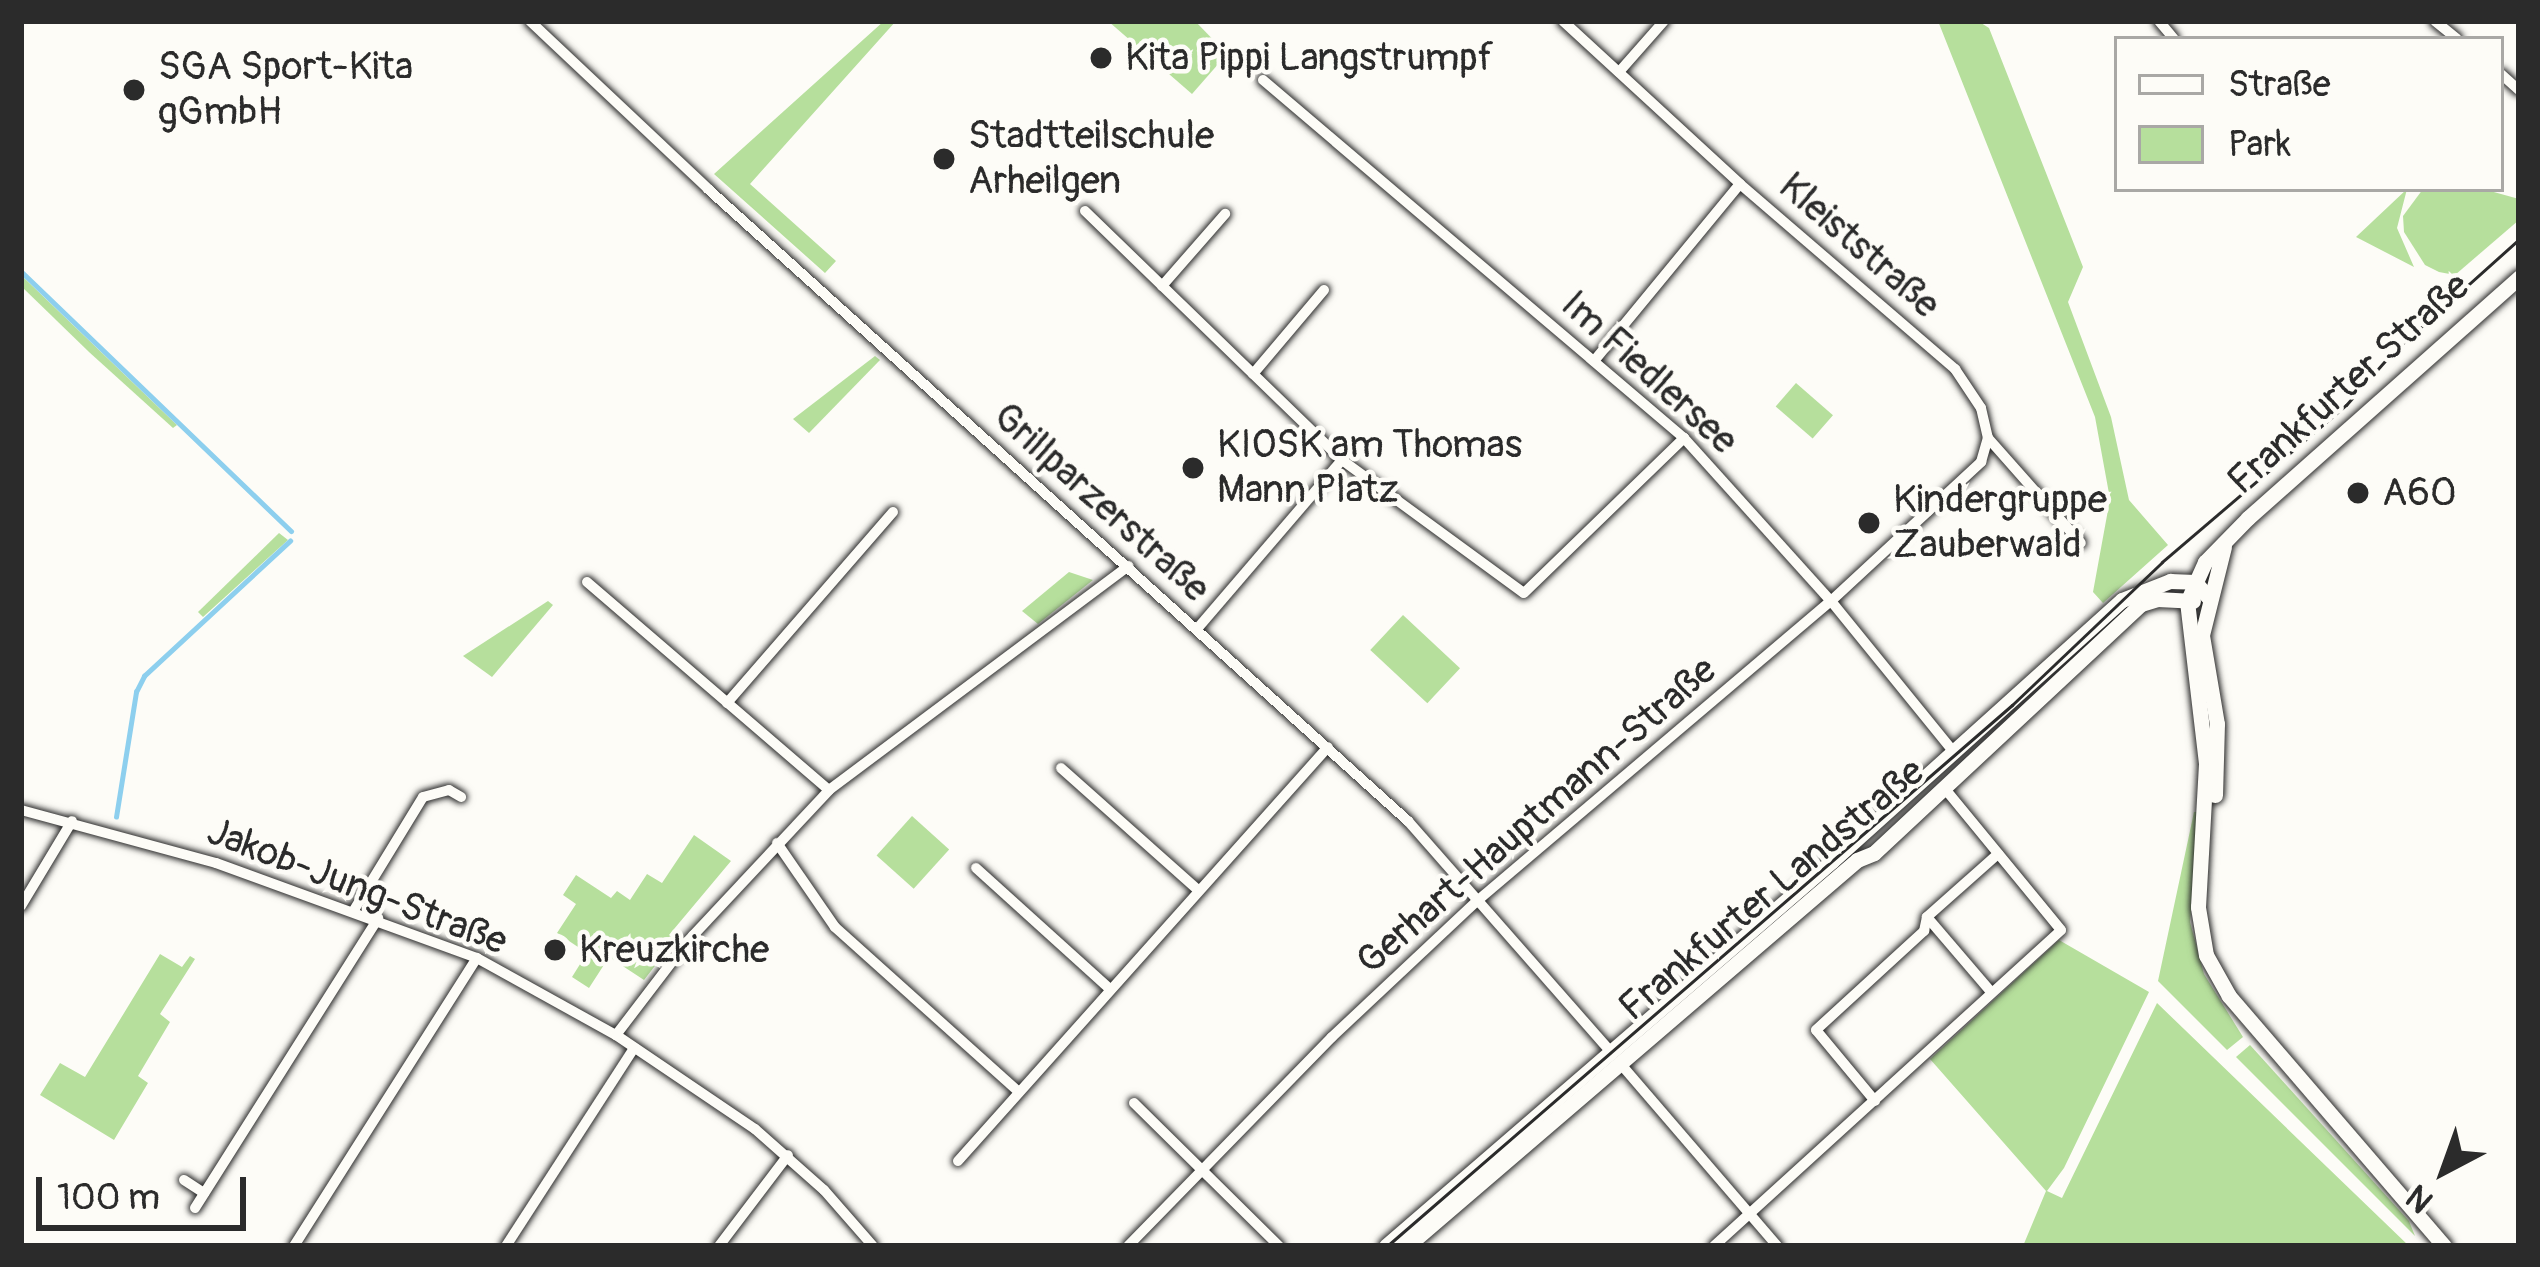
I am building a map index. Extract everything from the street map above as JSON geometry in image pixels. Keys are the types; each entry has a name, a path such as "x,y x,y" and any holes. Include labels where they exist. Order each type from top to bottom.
{"street":[{"name":"Grillparzerstraße","path":"530,21 760,236 1408,821 1777,1246"},
{"name":"Kleiststraße","path":"1563,21 1740,184 1955,369 1982,408 1988,438 2081,543"},
{"path":"1619,73 1664,21"},
{"name":"Im Fiedlersee","path":"1263,80 1684,438 1831,601 1953,752"},
{"path":"1594,361 1740,184"},
{"path":"1085,211 1342,460 1524,592 1684,438"},
{"path":"1162,286 1225,214"},
{"name":"Frankfurter Straße","path":"2187,602 2205,562 2519,277"},
{"path":"1253,374 1324,290"},
{"name":"Gerhart-Hauptmann-Straße","path":"1129,1246 1477,901 1831,601 1981,462 1988,438"},
{"path":"1197,629 1342,460"},
{"path":"727,703 892,512"},
{"name":"Frankfurter Straße","path":"2206,832 2218,757 2215,691 2202,635 2225,543"},
{"path":"616,1035 687,942 829,790 1127,566"},
{"path":"586,582 829,790"},
{"path":"2195,582 2208,598"},
{"name":"Frankfurter Landstraße","path":"1407,1246 2122,599 2149,585 2195,582"},
{"name":"Frankfurter Landstraße","path":"1387,1246 1945,789 2140,604 2208,598"},
{"path":"2187,602 2206,763 2206,832 2198,907 2215,976 2444,1246"},
{"path":"958,1160 1328,747"},
{"name":"Frankfurter Landstraße","path":"1953,752 1966,767"},
{"path":"1061,768 1198,890"},
{"path":"1714,1246 2061,930 1945,789"},
{"path":"354,910 423,797 448,790 461,797"},
{"name":"Jakob-Jung-Straße","path":"21,810 72,821 354,910 477,958 616,1035 788,1155 873,1246"},
{"path":"21,906 72,821"},
{"path":"777,843 835,927 1018,1091"},
{"path":"1875,1101 1816,1030 1924,931 1928,917 1998,854"},
{"path":"976,868 1110,989"},
{"path":"1928,917 1991,992"},
{"path":"195,1208 378,918"},
{"path":"294,1246 477,958"},
{"path":"506,1246 634,1048"},
{"path":"1134,1103 1279,1246"},
{"path":"719,1246 788,1155"},
{"path":"184,1180 204,1192"}],"green space":[{"path":"884,21 896,21 750,184 836,261 825,273 714,174"},
{"path":"1108,21 1195,21 1227,54 1192,94"},
{"path":"1938,21 1978,21 1989,28 2083,267 2068,302 2111,417 2129,500 2168,545 2103,603 2093,592 2110,499 2095,417"},
{"path":"2406,192 2397,228 2414,267 2356,237"},
{"path":"2421,192 2494,192 2519,199 2519,220 2455,275 2425,265 2404,232 2403,216"},
{"path":"21,275 177,425 173,428 89,352 21,286"},
{"path":"875,356 880,360 809,433 793,419"},
{"path":"1796,383 1833,415 1813,439 1776,406"},
{"path":"279,533 288,540 203,617 198,612"},
{"path":"1069,572 1093,580 1038,624 1022,611"},
{"path":"548,601 553,605 492,677 463,656"},
{"path":"1403,615 1460,668 1427,703 1370,650"},
{"path":"2194,812 2199,812 2190,922 2204,974 2243,1037 2227,1050 2158,981"},
{"path":"912,816 949,849 914,889 877,855"},
{"path":"694,835 731,861 669,935 675,940 644,980 609,957 589,988 572,977 587,953 557,933 576,904 563,895 576,875 611,898 617,891 630,900 647,874 662,883"},
{"path":"2059,940 2149,992 2064,1168 2047,1191 2062,1198 2157,1003 2409,1246 2023,1246 2046,1191 1930,1059"},
{"path":"160,954 182,967 190,956 195,959 160,1014 170,1022 138,1076 148,1083 114,1140 40,1095 60,1063 85,1077"},
{"path":"2250,1045 2409,1221 2415,1236 2236,1057"}],"waterway":[{"path":"21,271 291,531"},
{"path":"116,817 136,692 144,676 290,541"}],"tram line":[{"path":"1387,1246 2012,705 2162,562 2346,405 2392,353 2519,239"}],"place":[{"name":"Kita Pippi Langstrumpf","path":"1101,58"},
{"name":"SGA Sport-Kita gGmbH","path":"134,90"},
{"name":"Stadtteilschule Arheilgen","path":"944,159"},
{"name":"KIOSK am Thomas Mann Platz","path":"1193,468"},
{"name":"A60","path":"2358,493"},
{"name":"Kindergruppe Zauberwald","path":"1869,523"},
{"name":"Kreuzkirche","path":"555,950"}]}
